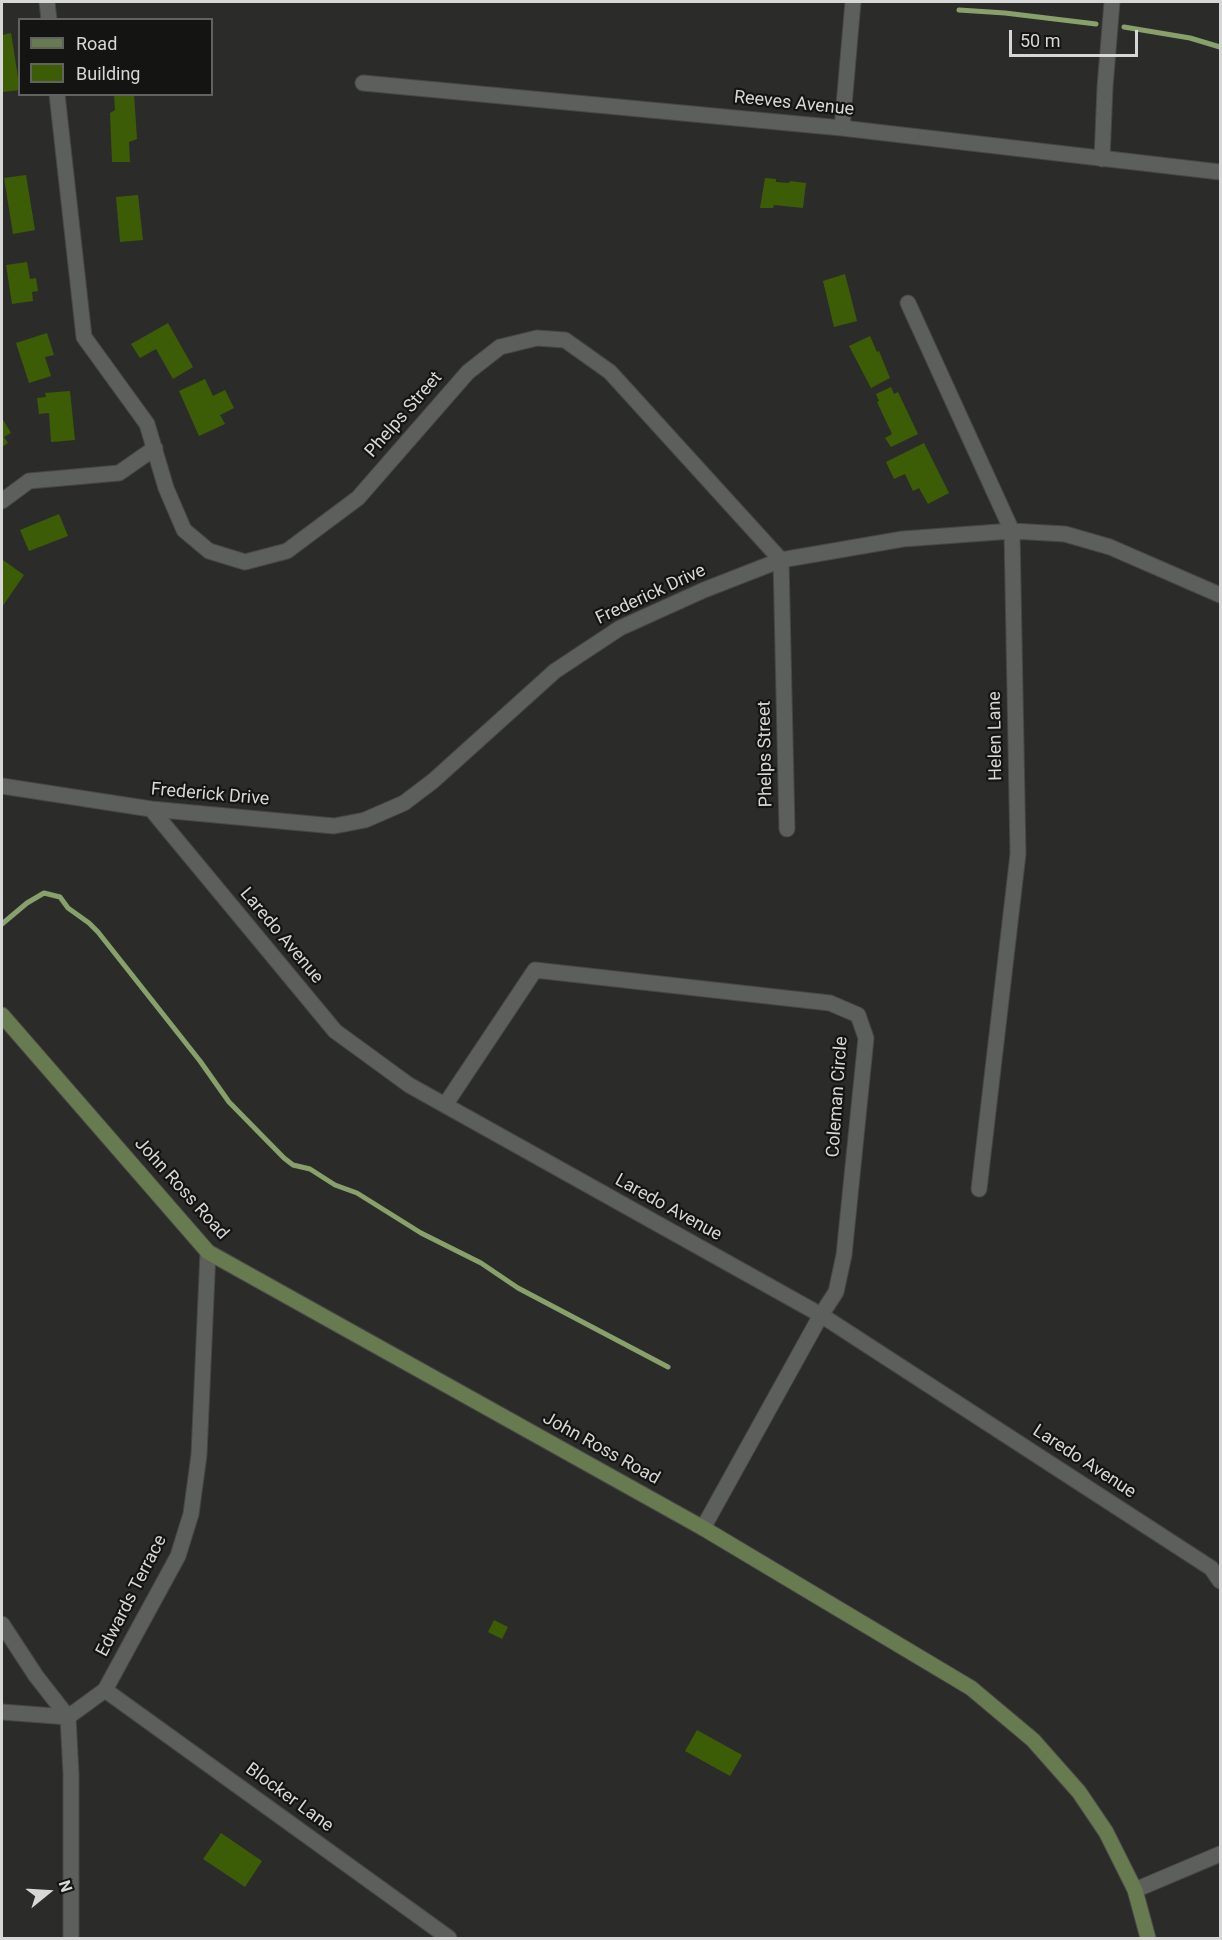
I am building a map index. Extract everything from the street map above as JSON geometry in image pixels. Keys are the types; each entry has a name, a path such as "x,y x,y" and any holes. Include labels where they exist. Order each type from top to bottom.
{"street":[{"path":"47,2 49,18"},
{"path":"842,128 853,2"},
{"path":"1102,159 1112,2"},
{"name":"Reeves Avenue","path":"363,83 842,128 1221,172"},
{"name":"Phelps Street","path":"57,96 84,337 147,424 166,488 184,530 209,551 245,562 287,551 358,498 468,372 492,353 500,347 537,338 565,340 610,372 781,560 787,829"},
{"name":"Helen Lane","path":"908,303 1012,531 1018,854 979,1189"},
{"path":"2,501 29,481 119,473 154,448"},
{"name":"Frederick Drive","path":"2,786 151,809 334,826 365,820 404,803 433,781 555,671 620,628 704,590 781,560 903,539 1012,531 1065,534 1110,547 1221,595"},
{"name":"Laredo Avenue","path":"151,809 334,1031 409,1086 821,1315 1216,1564 1221,1581"},
{"name":"Coleman Circle","path":"445,1105 535,970 830,1003 858,1015 866,1038 844,1255 836,1292 703,1528"},
{"name":"John Ross Road","path":"2,1015 208,1252 703,1528 971,1688 1033,1740 1079,1792 1106,1832 1135,1890 1148,1938"},
{"name":"Edwards Terrace","path":"68,1717 105,1690 178,1556 191,1514 199,1455 208,1252"},
{"path":"2,1624 36,1676 68,1717 71,1774 71,1938"},
{"name":"Blocker Lane","path":"105,1690 449,1938"},
{"path":"2,1712 68,1717"},
{"path":"1135,1890 1221,1854"}],"building":[{"path":"11,33 18,90 2,92 2,35"},
{"path":"114,96 134,96 137,139 129,142 130,162 112,162 110,113 115,110"},
{"path":"26,175 35,230 13,234 4,178"},
{"path":"765,178 776,179 776,182 806,183 803,208 774,205 773,208 760,208"},
{"path":"138,195 143,240 120,242 116,197"},
{"path":"27,262 30,279 36,278 38,291 32,292 33,301 12,304 6,265"},
{"path":"845,274 857,321 834,327 823,281"},
{"path":"168,323 193,367 173,379 156,349 140,358 131,344"},
{"path":"47,333 54,355 45,357 51,376 29,383 16,343"},
{"path":"870,336 890,378 871,388 849,346"},
{"path":"205,379 213,396 225,390 234,408 220,415 225,424 199,436 179,391"},
{"path":"891,387 894,394 898,392 918,434 891,447 885,438 892,434 877,402 879,401 876,394"},
{"path":"70,391 75,440 51,442 49,413 39,414 37,398 46,397 45,393"},
{"path":"2,418 11,433 4,437 8,443 2,447"},
{"path":"924,443 949,493 928,504 919,488 913,491 905,474 894,479 886,462"},
{"path":"59,514 68,536 29,551 20,530"},
{"path":"3,560 24,575 2,607 2,563"},
{"path":"494,1620 508,1627 502,1639 488,1632"},
{"path":"697,1730 742,1755 730,1776 685,1751"},
{"path":"221,1833 262,1861 245,1887 203,1859"}],"waterway":[{"path":"959,10 1096,24"},
{"path":"1124,27 1190,38 1220,47"},
{"path":"2,924 27,903 44,893 60,897 68,908 98,932 200,1061 229,1102 293,1165 310,1169 335,1185 357,1193 421,1233 481,1263 518,1288 668,1367"}]}
